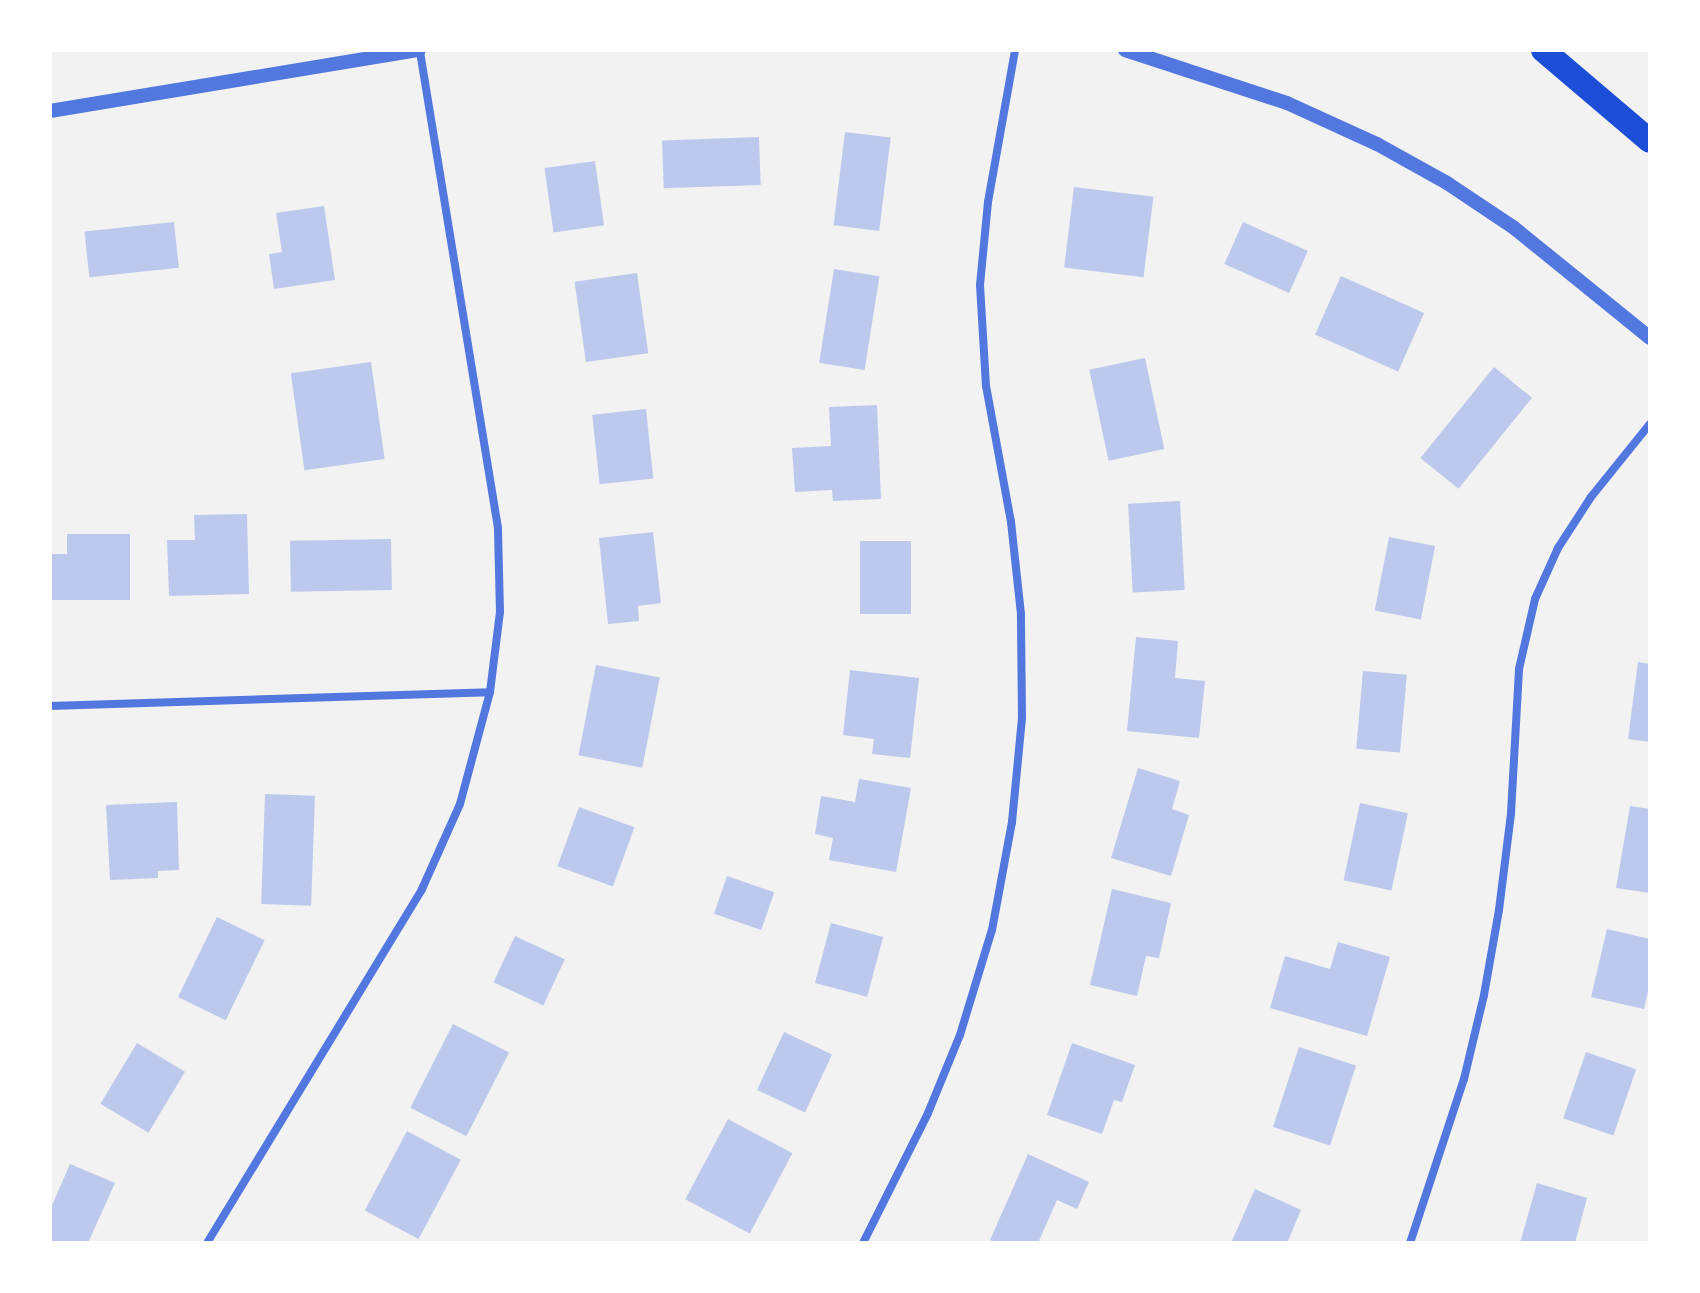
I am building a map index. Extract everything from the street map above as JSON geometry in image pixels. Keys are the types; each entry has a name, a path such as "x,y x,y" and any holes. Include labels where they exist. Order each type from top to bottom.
{"highway":[{"path":"1543,50 1650,141"}],"street":[{"path":"50,111 420,50 498,528 500,612 490,692 460,804 422,889 207,1243"},
{"path":"863,1243 928,1113 960,1035 992,930 1012,822 1022,718 1021,614 1011,522 986,386 980,285 988,202 1015,50"},
{"path":"1125,50 1287,103 1400,157 1513,227 1650,338"},
{"path":"1410,1243 1464,1079 1484,995 1511,813 1519,669 1535,599 1558,548 1591,497 1650,424"},
{"path":"50,706 490,692"}],"building":[{"path":"845,132 891,138 879,231 834,225"},
{"path":"759,137 761,185 664,188 662,140"},
{"path":"595,161 604,225 554,232 544,168"},
{"path":"1074,187 1153,197 1144,277 1064,267"},
{"path":"324,206 335,280 274,289 269,254 282,252 276,213"},
{"path":"174,222 179,268 89,277 84,231"},
{"path":"1243,222 1308,251 1289,293 1224,264"},
{"path":"834,269 879,276 865,370 819,363"},
{"path":"637,273 648,353 586,362 575,282"},
{"path":"1341,276 1424,313 1398,371 1315,334"},
{"path":"1145,358 1164,449 1109,461 1089,370"},
{"path":"371,362 385,459 304,470 291,373"},
{"path":"1494,367 1532,398 1458,489 1420,458"},
{"path":"877,405 881,499 833,501 832,490 795,492 792,448 831,446 829,407"},
{"path":"646,409 653,479 600,484 592,415"},
{"path":"1180,501 1185,590 1133,593 1128,504"},
{"path":"247,514 249,594 169,596 167,540 195,540 194,515"},
{"path":"653,532 661,603 638,606 639,621 608,624 599,538"},
{"path":"67,534 130,534 130,600 50,600 50,554 67,554"},
{"path":"1389,537 1435,546 1421,620 1375,611"},
{"path":"391,539 392,590 291,592 290,541"},
{"path":"860,541 911,541 911,614 860,614"},
{"path":"1136,637 1178,641 1175,678 1205,681 1199,738 1127,731"},
{"path":"1638,662 1650,664 1650,742 1628,739"},
{"path":"596,665 660,677 642,768 578,755"},
{"path":"850,670 919,678 910,758 872,754 874,739 843,735"},
{"path":"1363,671 1407,675 1400,753 1356,749"},
{"path":"1138,768 1180,781 1172,809 1189,815 1171,876 1111,858"},
{"path":"859,779 911,788 896,872 829,860 833,838 815,834 821,796 855,802"},
{"path":"265,794 315,796 311,906 261,904"},
{"path":"177,802 179,870 158,871 158,878 110,880 106,805"},
{"path":"1360,803 1408,813 1392,890 1344,880"},
{"path":"1630,806 1650,809 1650,893 1616,888"},
{"path":"579,807 634,827 613,886 557,866"},
{"path":"727,876 774,892 761,930 714,914"},
{"path":"1112,889 1171,903 1159,958 1146,956 1137,996 1090,985"},
{"path":"217,917 265,940 226,1020 178,997"},
{"path":"831,923 883,937 867,997 815,983"},
{"path":"1607,929 1650,939 1650,983 1644,1009 1591,997"},
{"path":"515,936 565,959 543,1005 493,982"},
{"path":"1338,942 1390,957 1367,1036 1270,1008 1285,956 1330,969"},
{"path":"453,1024 509,1053 466,1136 410,1108"},
{"path":"784,1032 832,1054 805,1112 757,1090"},
{"path":"137,1043 185,1072 148,1133 100,1104"},
{"path":"1072,1043 1135,1065 1122,1102 1114,1100 1102,1134 1047,1115"},
{"path":"1299,1047 1356,1066 1330,1145 1273,1127"},
{"path":"1586,1052 1636,1069 1613,1135 1563,1118"},
{"path":"728,1119 792,1153 750,1234 685,1199"},
{"path":"407,1131 461,1160 419,1239 365,1210"},
{"path":"1028,1154 1089,1182 1077,1209 1057,1200 1038,1243 996,1243 990,1240"},
{"path":"70,1164 115,1183 88,1243 50,1243 50,1210"},
{"path":"1537,1183 1587,1198 1575,1243 1520,1243"},
{"path":"1255,1189 1301,1210 1287,1243 1231,1243"}]}
